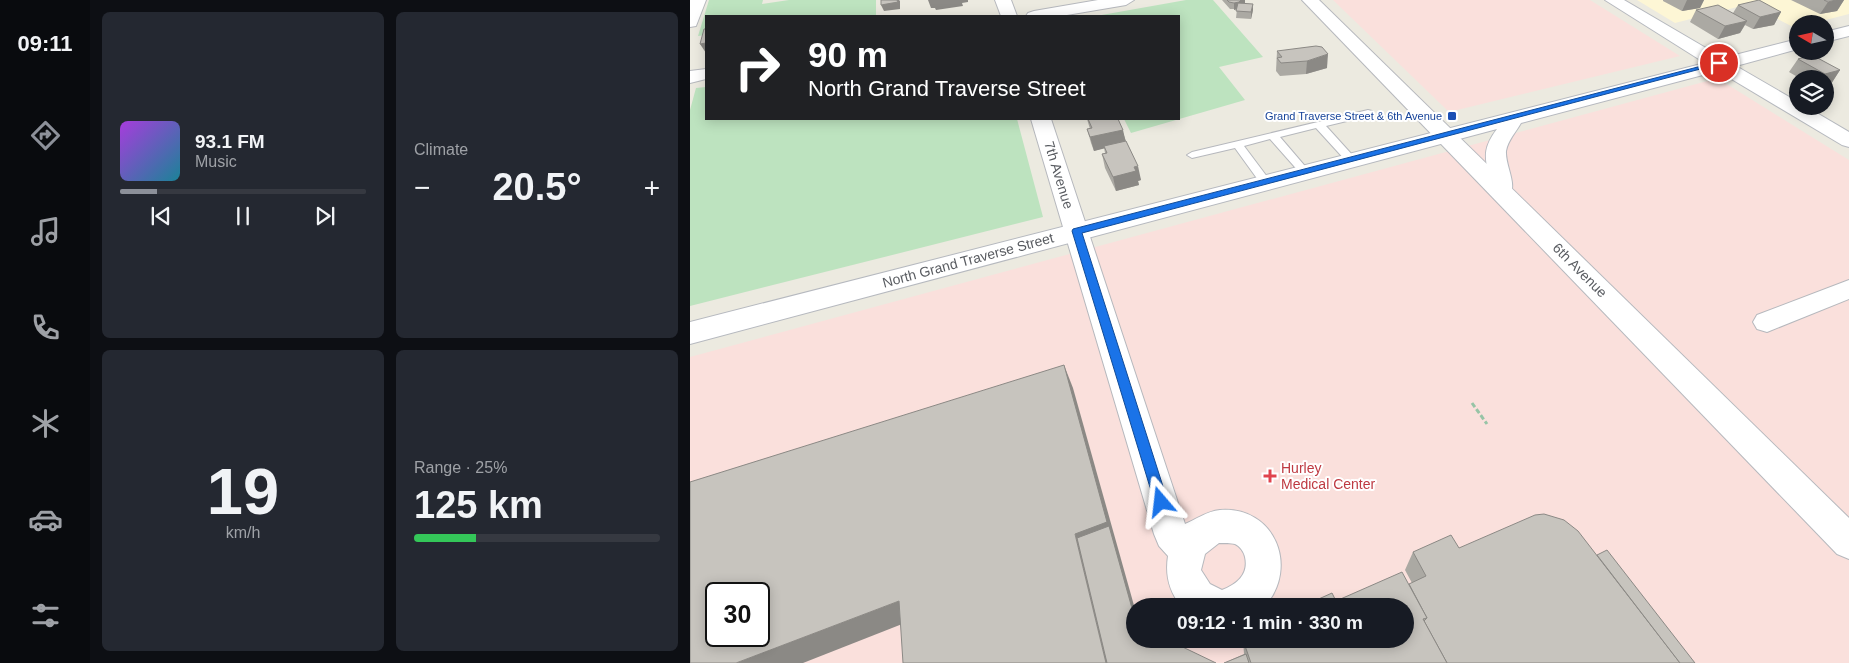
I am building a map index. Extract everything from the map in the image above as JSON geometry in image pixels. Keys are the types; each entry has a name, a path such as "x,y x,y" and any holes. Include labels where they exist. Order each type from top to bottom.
{"street":[{"path":"690,22 698,0"},
{"path":"1004,0 1009,15"},
{"path":"1040,15 1126,0"},
{"name":"6th Avenue","path":"1310,0 1849,542"},
{"path":"1613,0 1849,141"},
{"path":"1834,35 1849,31"},
{"name":"North Grand Traverse Street","path":"690,333 1789,46"},
{"path":"690,77 705,74"},
{"path":"1501,192 1495,164 1495,152 1499,138 1512,122 1513,117"},
{"name":"7th Avenue","path":"1041,120 1171,534 1187,549"},
{"path":"1767,322 1849,289"},
{"path":"1196,598 1185,581 1183,568 1187,549 1200,534 1218,526 1237,528 1254,538 1261,548 1264,561 1261,582 1247,598"}],"lane":[{"path":"1192,155 1368,113"},
{"path":"1319,125 1351,160"},
{"path":"1273,136 1305,172"},
{"path":"1238,144 1265,182"}],"path":[{"path":"1472,403 1488,424"}],"shaded area":[{"path":"1333,0 1590,0 1680,56 1449,112"},
{"path":"1637,0 1849,0 1849,14 1834,18 1834,15 1789,15 1789,25 1749,4 1675,23"},
{"name":"Hurley Medical Center","path":"1711,80 1725,83 1849,160 1849,663 690,663 690,357"}],"green space":[{"path":"709,0 763,0 762,4 789,0 876,0 876,15 705,15 705,35 698,36"},
{"path":"1186,0 1213,0 1263,57 1219,67 1245,100 1180,119 1180,15 1102,15"},
{"path":"705,87 705,120 1017,120 1043,217 690,306 690,110 696,88"},
{"path":"1124,120 1176,120 1131,133"}],"building":[{"path":"881,0 897,0 898,2 881,5"},
{"path":"1227,0 1241,0 1234,3"},
{"path":"1759,0 1781,12 1760,17 1738,5"},
{"path":"1238,3 1253,4 1251,12 1236,11"},
{"path":"1718,5 1747,21 1725,26 1696,10"},
{"path":"704,29 705,29 705,43 700,44"},
{"path":"1316,46 1322,47 1328,54 1307,61 1281,63 1277,58 1282,57 1277,51"},
{"path":"1800,60 1821,60 1840,70 1834,72 1834,70 1818,70"},
{"path":"1088,120 1118,120 1123,130 1090,137 1087,129 1092,128"},
{"path":"1126,141 1138,166 1134,167 1136,171 1113,177 1102,154 1107,153 1104,146"},
{"path":"1064,365 1107,522 1075,534 1106,663 903,663 899,601 736,663 690,663 690,482"},
{"path":"1544,514 1564,520 1578,531 1680,663 1447,663 1424,621 1427,618 1409,584 1426,576 1413,552 1451,535 1459,548 1535,515"},
{"path":"1109,526 1129,598 1126,598 1126,648 1185,648 1216,663 1107,663 1077,538"},
{"path":"1607,550 1695,663 1680,663 1597,555"},
{"path":"1402,572 1427,618 1423,619 1447,663 1251,663 1246,648 1414,648 1414,598 1343,598"},
{"path":"1332,593 1334,598 1321,598"},
{"path":"1246,654 1249,663 1224,663"}],"place":[{"name":"Grand Traverse Street & 6th Avenue","path":"1452,116"},
{"name":"Hurley Medical Center","path":"1270,476"}],"route":[{"path":"1161,502 1076,231 1719,63"}]}
